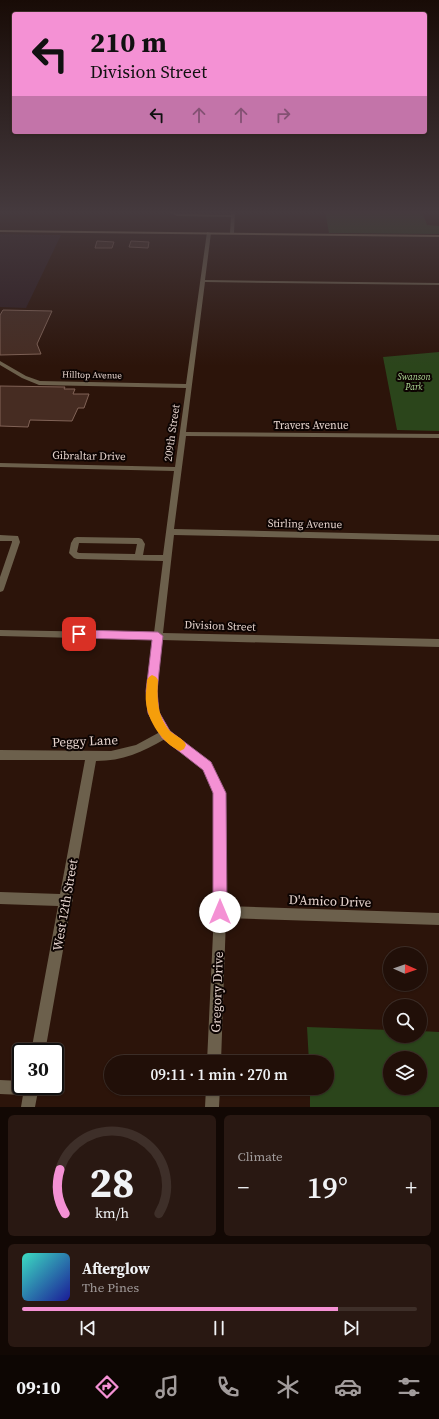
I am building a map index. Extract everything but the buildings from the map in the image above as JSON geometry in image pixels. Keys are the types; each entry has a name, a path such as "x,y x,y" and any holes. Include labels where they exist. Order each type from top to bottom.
{"street":[{"name":"209th Street","path":"158,636 205,263"},
{"path":"203,281 439,284"},
{"name":"Hilltop Avenue","path":"0,363 24,378 39,382 189,386"},
{"name":"Travers Avenue","path":"183,434 439,436"},
{"name":"Gibraltar Drive","path":"0,465 178,469"},
{"name":"Stirling Avenue","path":"170,532 439,538"},
{"path":"0,538 15,538 16,542 0,589"},
{"path":"139,558 141,544 139,541 77,540 73,553 76,556 139,558 167,558"},
{"name":"Division Street","path":"0,633 439,643"},
{"name":"Gregory Drive","path":"158,636 151,702 154,713 166,734 207,766 220,793 220,912 214,1055"},
{"name":"Peggy Lane","path":"0,755 91,757 129,753 166,734"},
{"name":"West 12th Street","path":"40,1043 67,900 91,757"},
{"path":"0,898 67,900"},
{"name":"D'Amico Drive","path":"220,912 439,920"},
{"path":"0,1087 12,1087"},
{"path":"28,1107 30,1095"},
{"path":"212,1107 213,1095"}],"shaded area":[{"path":"0,263 48,263 26,308 0,307"}],"green space":[{"name":"Swanson Park","path":"439,352 439,431 397,430 383,357"},
{"path":"307,1027 383,1030 383,1043 427,1043 427,1031 439,1032 439,1107 310,1107 310,1095 334,1095 334,1055 309,1055"}],"slow traffic":[{"path":"152,680 151,702 154,713 166,734 180,745"}],"route":[{"path":"79,634 158,636 151,691 151,702 154,713 166,734 207,766 220,793 220,912"}]}
